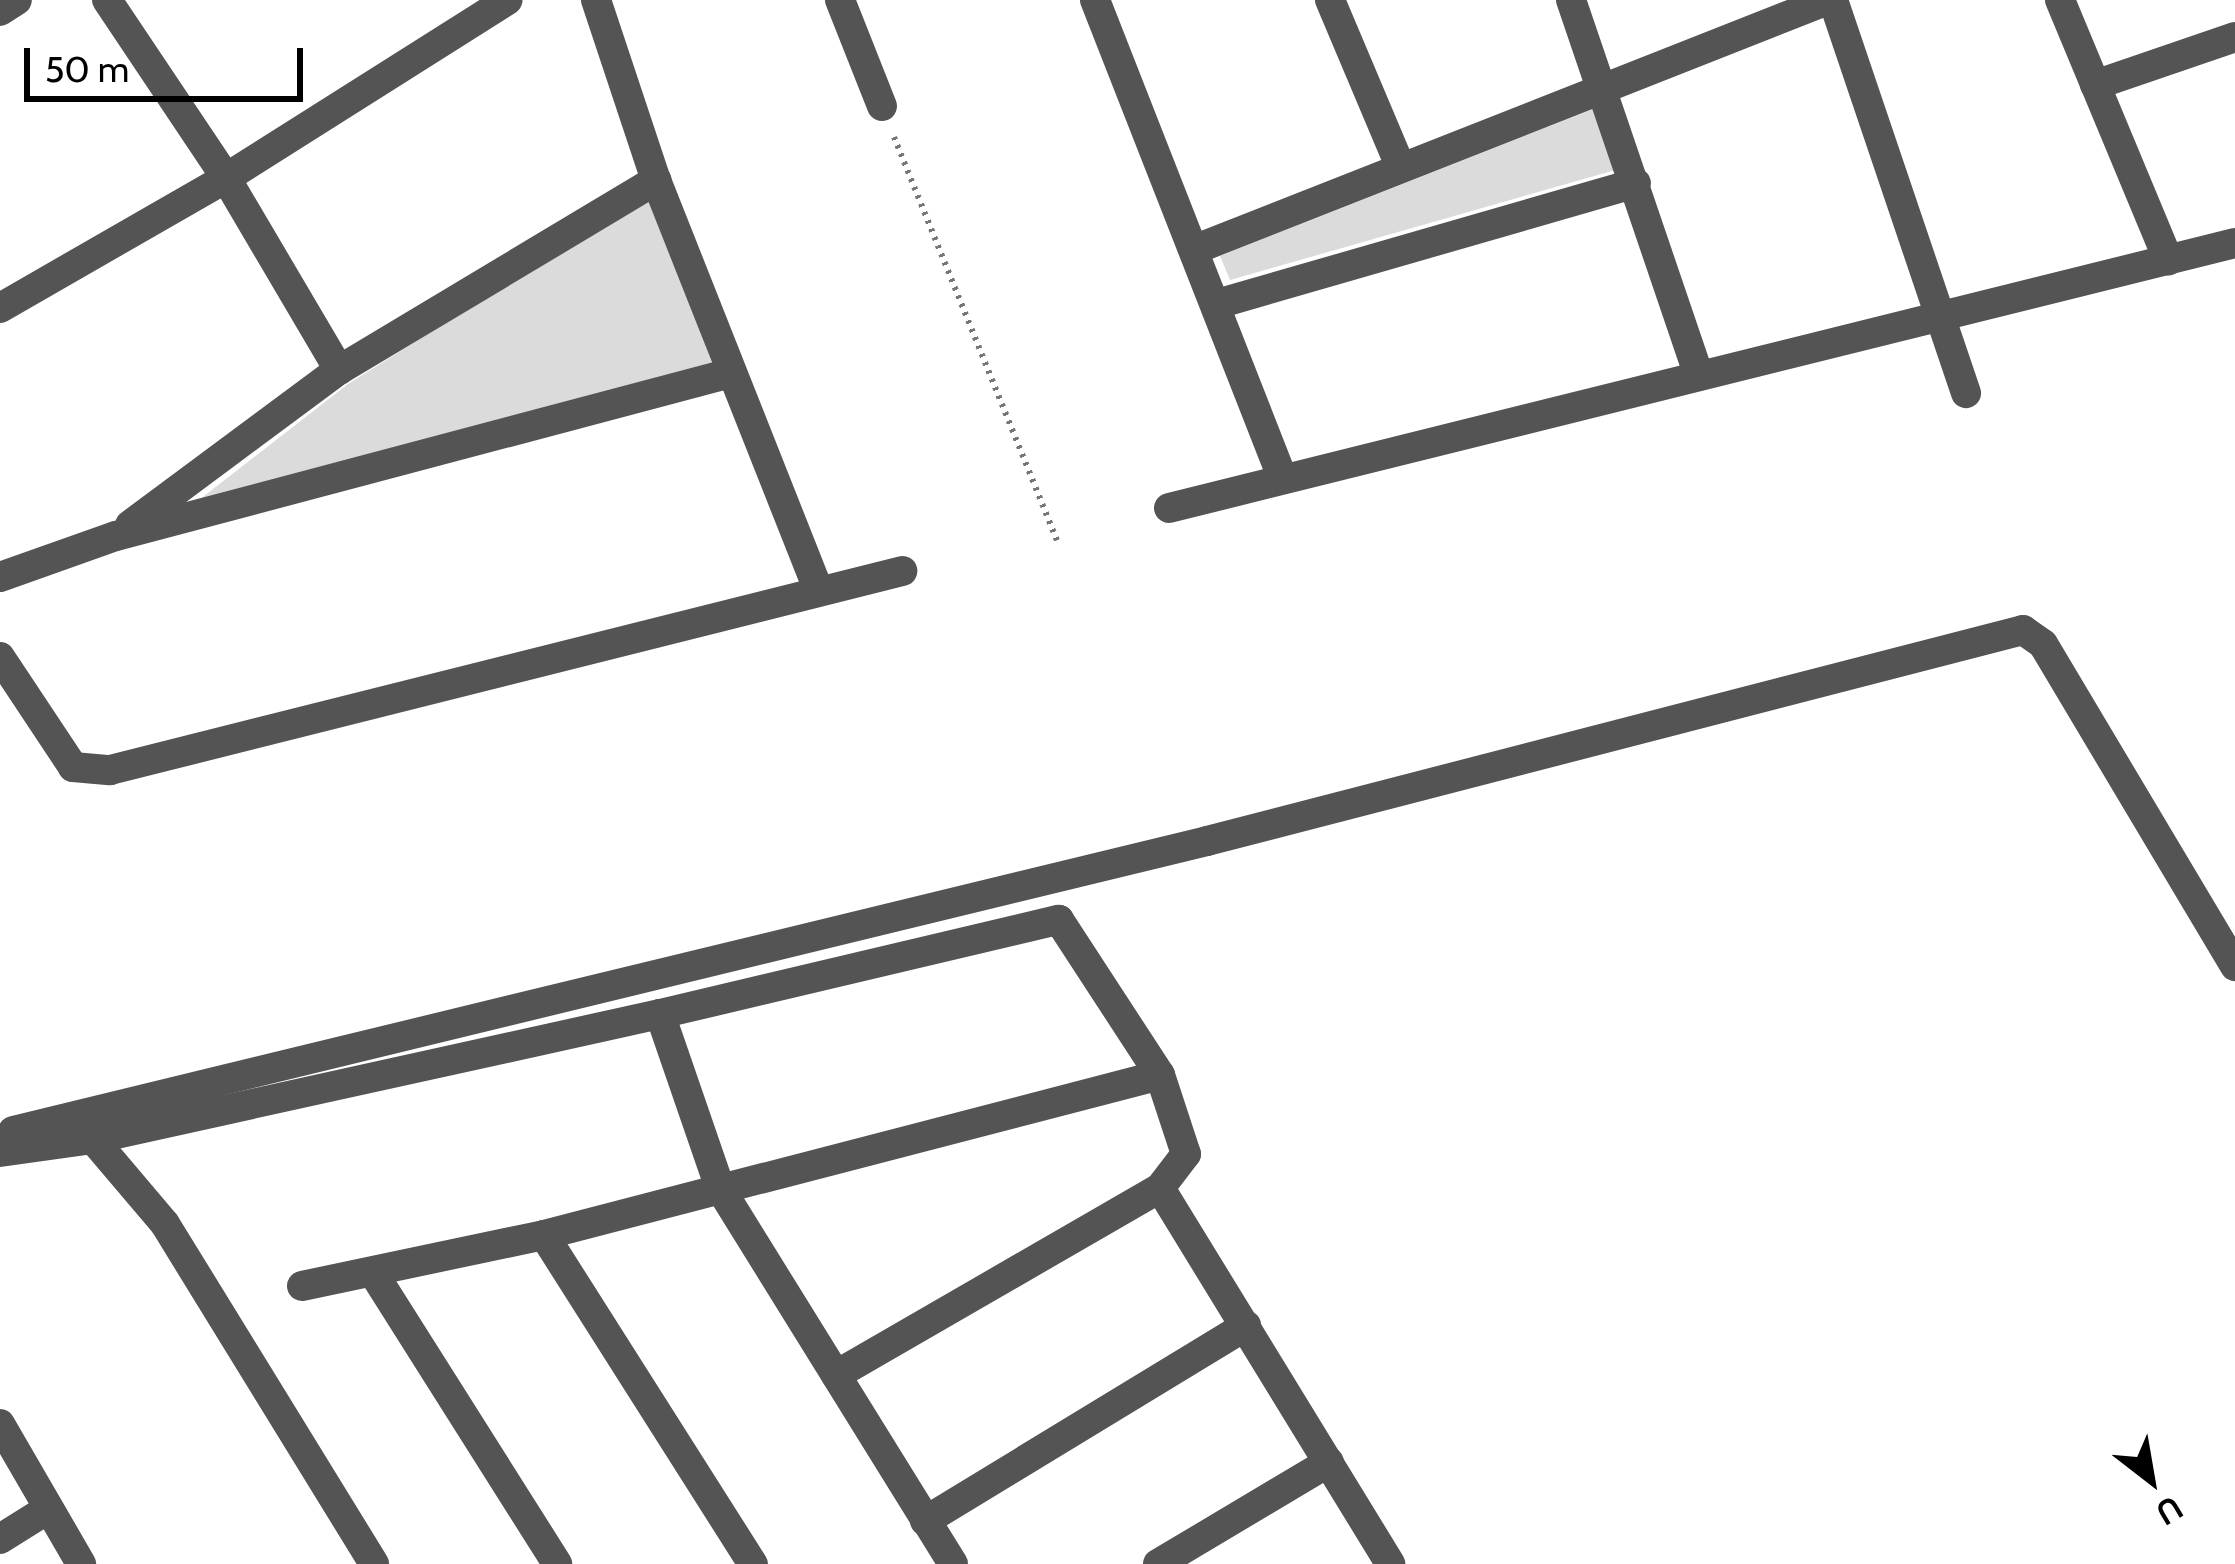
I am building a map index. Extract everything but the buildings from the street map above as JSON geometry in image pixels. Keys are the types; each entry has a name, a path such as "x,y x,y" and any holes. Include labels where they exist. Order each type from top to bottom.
{"street":[{"path":"0,11 17,0"},
{"path":"107,0 226,178 339,370"},
{"path":"0,308 226,178 508,0"},
{"path":"596,0 656,180 819,591"},
{"path":"840,0 882,106"},
{"path":"1095,0 1282,477"},
{"path":"1330,0 1401,168"},
{"path":"1570,0 1605,88 1699,376"},
{"path":"1196,249 1831,0 1966,393"},
{"path":"2060,0 2168,260"},
{"path":"2095,85 2235,37"},
{"path":"116,536 339,370 656,180"},
{"path":"1217,304 1636,183"},
{"path":"1169,508 2235,243"},
{"path":"0,577 116,536 731,373"},
{"path":"0,657 73,767 110,770 902,571"},
{"path":"9,1136 1184,847 2023,630 2051,656 2235,966"},
{"path":"9,1136 93,1139 661,1014 1059,920 1160,1075 1186,1154 1160,1188 836,1376"},
{"path":"661,1014 720,1188 953,1564"},
{"path":"302,1286 544,1235 1160,1075"},
{"path":"93,1139 165,1224 374,1564"},
{"path":"1160,1188 1390,1564"},
{"path":"544,1235 753,1564"},
{"path":"374,1274 557,1564"},
{"path":"926,1522 1246,1327"},
{"path":"0,1424 81,1564"},
{"path":"1158,1564 1329,1462"},
{"path":"0,1539 49,1509"}],"path":[{"path":"882,106 1057,540"}],"shaded area":[{"path":"1596,108 1619,169 1230,280 1220,256"},
{"path":"649,196 712,363 199,500 348,384"}]}
